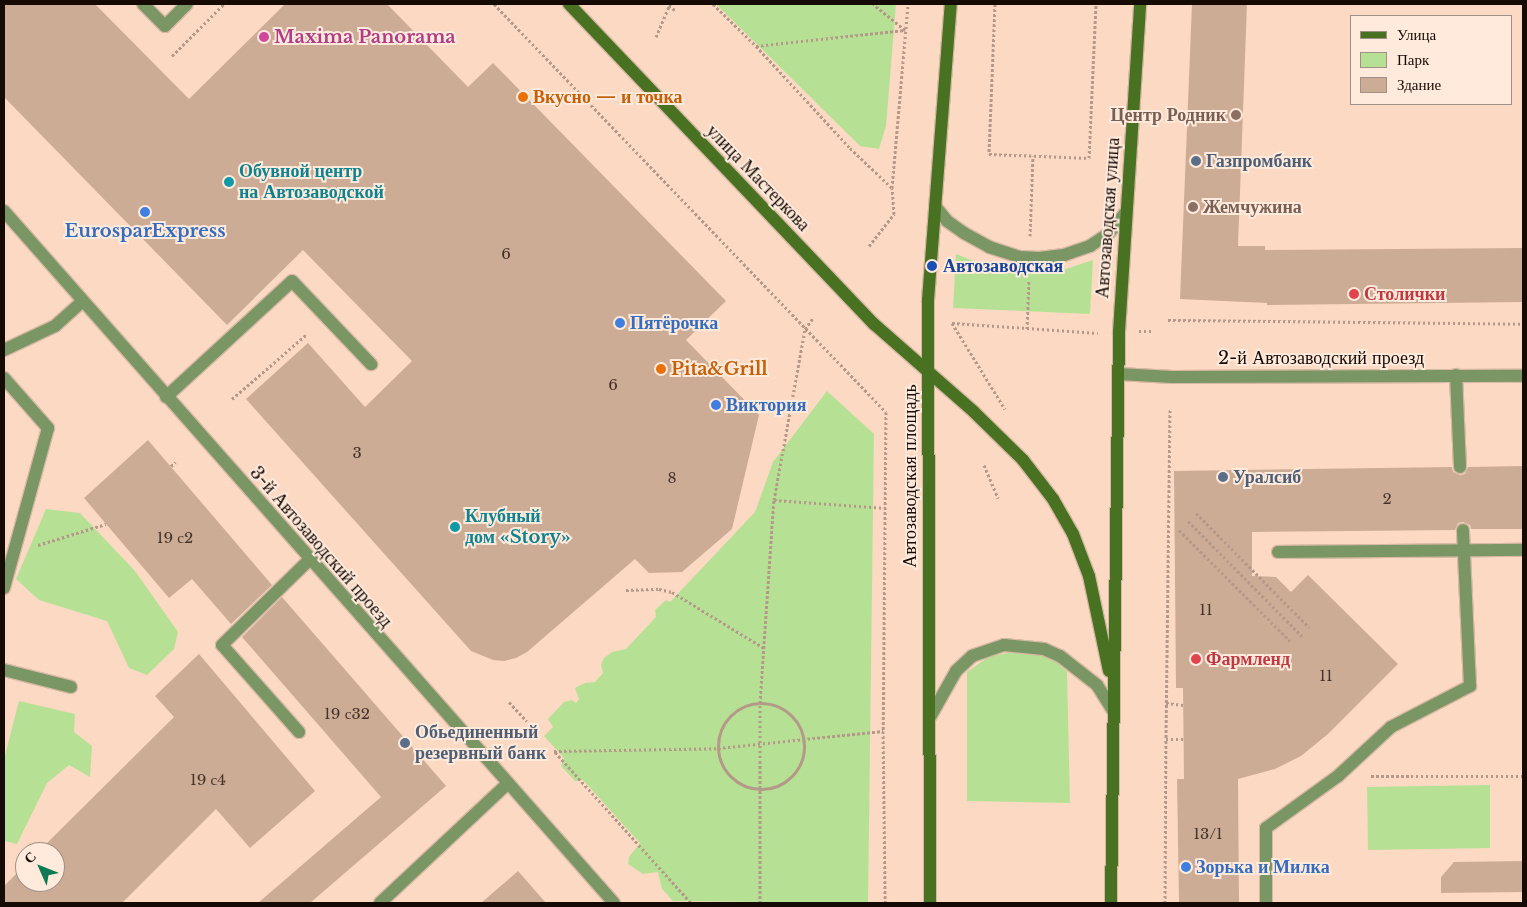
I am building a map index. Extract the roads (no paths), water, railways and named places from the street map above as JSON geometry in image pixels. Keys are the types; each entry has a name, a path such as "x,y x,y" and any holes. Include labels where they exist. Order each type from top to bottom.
{"main road":[{"name":"улица Мастеркова","path":"569,4 837,286 927,372"},
{"path":"927,372 928,300 951,4"},
{"name":"Автозаводская улица","path":"1118,374 1126,212 1140,4"},
{"name":"Автозаводская площадь","path":"927,372 974,412 1023,460 1052,499 1073,534 1089,576 1114,693"},
{"name":"Автозаводская площадь","path":"927,372 930,903"},
{"name":"Автозаводская площадь","path":"1110,903 1118,374"}],"street":[{"path":"143,4 165,26 187,4"},
{"path":"935,206 947,221 989,247 1019,257 1039,258 1064,255 1090,246 1109,234 1126,212"},
{"name":"3-й Автозаводский проезд","path":"4,211 309,560 614,903"},
{"path":"166,397 292,281 371,364"},
{"path":"4,350 55,326 82,302"},
{"name":"2-й Автозаводский проезд","path":"1118,374 1172,377 1523,376"},
{"path":"1456,375 1460,467"},
{"path":"4,378 48,428 4,588"},
{"path":"1266,903 1266,828 1338,776 1391,727 1470,686 1463,530"},
{"path":"1278,552 1523,550"},
{"path":"299,732 222,645 309,560"},
{"path":"929,719 956,671 972,656 1004,645 1044,649 1060,656 1097,685 1113,711"},
{"path":"4,670 71,687"},
{"path":"380,903 507,784"}],"place":[{"name":"Maxima Panorama","path":"264,37"},
{"name":"Вкусно — и точка","path":"523,97"},
{"name":"Центр Родник","path":"1236,115"},
{"name":"Газпромбанк","path":"1196,161"},
{"name":"Обувной центр на Автозаводской","path":"229,182"},
{"name":"Жемчужина","path":"1193,207"},
{"name":"EurosparExpress","path":"145,212"},
{"name":"Автозаводская","path":"932,266"},
{"name":"Столички","path":"1354,294"},
{"name":"Пятёрочка","path":"620,323"},
{"name":"Pita&Grill","path":"661,369"},
{"name":"Виктория","path":"716,405"},
{"name":"Уралсиб","path":"1223,477"},
{"name":"Клубный дом «Story»","path":"455,527"},
{"name":"Фармленд","path":"1196,659"},
{"name":"Обьединенный резервный банк","path":"405,743"},
{"name":"Зорька и Милка","path":"1186,867"}]}
